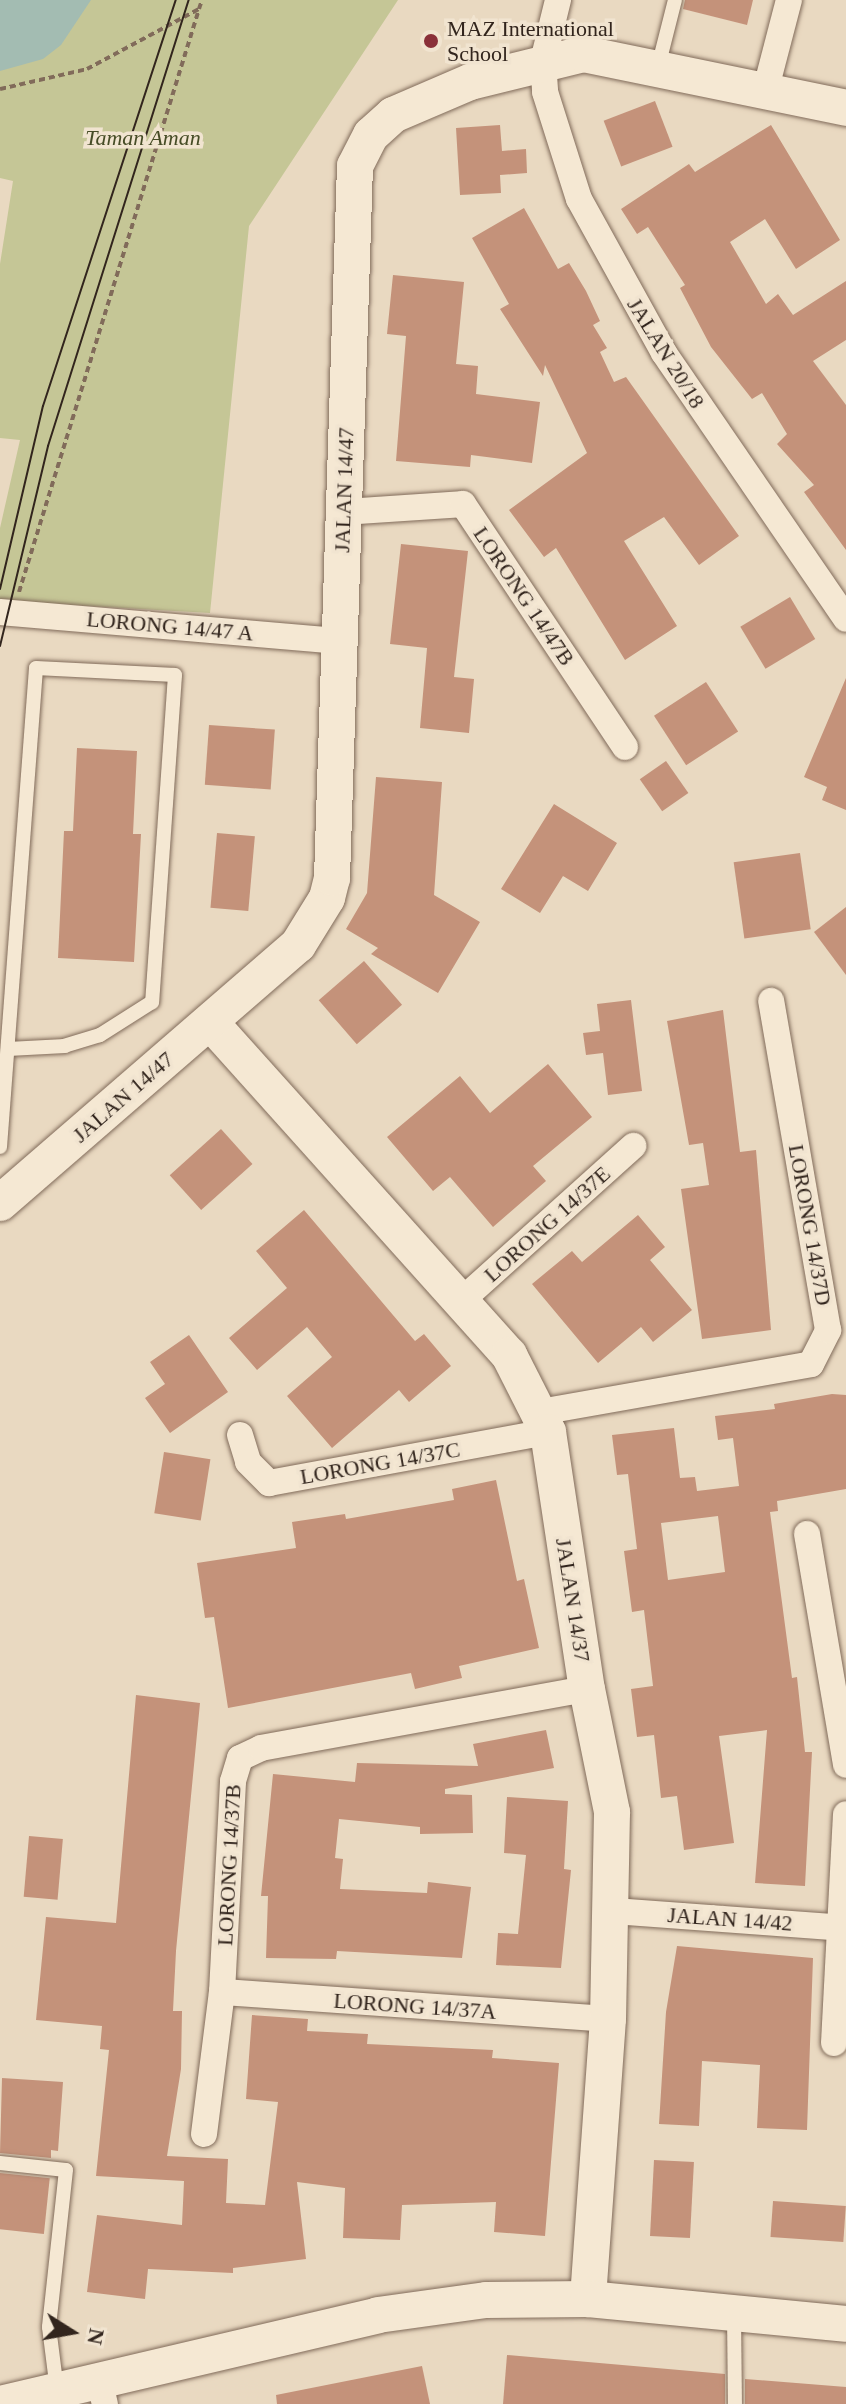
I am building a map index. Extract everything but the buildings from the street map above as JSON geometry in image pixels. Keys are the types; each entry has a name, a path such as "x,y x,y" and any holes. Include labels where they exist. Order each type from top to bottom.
{"street":[{"path":"543,61 558,0"},
{"path":"765,92 789,0"},
{"name":"JALAN 14/47","path":"4,1191 210,1022 298,945 327,898 332,878 355,166 371,135 393,115 470,82 543,61 584,54 846,108"},
{"name":"JALAN 20/18","path":"543,61 552,121 579,199 619,279 846,619"},
{"name":"LORONG 14/47B","path":"344,512 463,504 625,747"},
{"name":"LORONG 14/47 A","path":"6,613 340,641"},
{"name":"LORONG 14/37D","path":"544,1422 811,1364 828,1330 771,1001"},
{"name":"JALAN 14/37","path":"210,1022 509,1355 544,1422 587,1689 612,1812 613,1911 608,2019 588,2299"},
{"name":"LORONG 14/37E","path":"461,1301 633,1146"},
{"name":"LORONG 14/37C","path":"240,1435 248,1462 269,1483 544,1422"},
{"path":"807,1534 846,1765"},
{"name":"LORONG 14/37B","path":"204,2134 222,1992 233,1781 246,1753 587,1689"},
{"path":"834,2043 843,1927 846,1814"},
{"name":"JALAN 14/42","path":"613,1911 843,1927"},
{"name":"LORONG 14/37A","path":"222,1992 608,2019"},
{"path":"0,2404 57,2392 102,2394 378,2315 486,2300 588,2299 846,2324"}],"lane":[{"path":"658,67 675,0"},
{"path":"0,1147 36,668 175,675 152,1002 100,1035 65,1046 8,1049"},
{"path":"0,2163 66,2170 49,2327 57,2392"},
{"path":"734,2313 735,2404"}],"path":[{"path":"6,613 202,0"},
{"path":"0,89 87,69 199,9"}],"green space":[{"name":"Taman Aman","path":"0,0 398,0 249,226 210,613 0,601 0,528 20,440 0,438 0,264 13,181 0,178"}],"shaded area":[{"path":"0,0 91,0 61,45 43,59 0,71"}],"tram line":[{"path":"0,589 43,406 176,0"},
{"path":"0,646 48,446 189,0"}],"place":[{"name":"MAZ International School","path":"431,41"}]}
